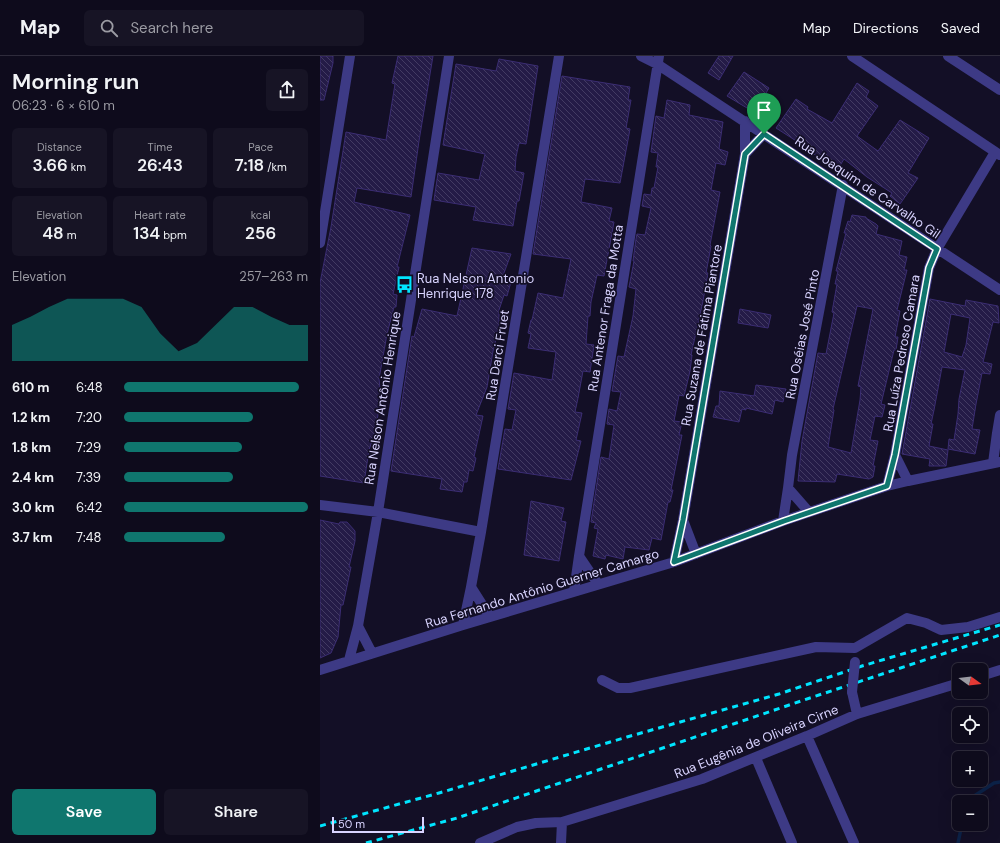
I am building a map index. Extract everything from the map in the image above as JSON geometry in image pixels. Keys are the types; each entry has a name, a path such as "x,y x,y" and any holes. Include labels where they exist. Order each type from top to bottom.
{"street":[{"path":"320,243 350,56"},
{"name":"Rua Nelson Antônio Henrique","path":"349,660 358,626 378,512 450,56"},
{"name":"Rua Darci Fruet","path":"463,625 481,532 559,56"},
{"name":"Rua Joaquim de Carvalho Gil","path":"641,56 658,60 764,134 1000,290"},
{"path":"852,56 998,153"},
{"path":"948,56 1000,90"},
{"name":"Rua Antenor Fraga da Motta","path":"574,591 658,60"},
{"name":"Rua Suzana de Fátima Piantore","path":"674,562 683,520 745,154 745,121"},
{"path":"745,154 764,134"},
{"name":"Rua Luíza Pedroso Camara","path":"887,486 895,455 929,268 937,249 998,153"},
{"name":"Rua Oséias José Pinto","path":"784,521 792,455 842,186"},
{"path":"997,462 1000,415"},
{"path":"895,455 908,481"},
{"name":"Rua Fernando Antônio Guerner Camargo","path":"320,670 574,591 674,562 784,521 887,486 997,462"},
{"path":"788,488 810,512"},
{"path":"320,505 378,512 481,532"},
{"path":"683,520 696,554"},
{"path":"579,556 598,584"},
{"path":"471,587 490,617"},
{"path":"602,680 618,688 630,688 816,647 855,648 907,618 926,623 941,630 968,627 1000,617"},
{"path":"358,626 372,653"},
{"path":"855,648 852,692 857,714"},
{"path":"988,674 1000,670"},
{"name":"Rua Eugênia de Oliveira Cirne","path":"480,843 517,827 536,823 562,822 694,781 756,758 857,714 952,685"},
{"path":"807,736 854,843"},
{"path":"756,758 792,843"},
{"path":"561,843 562,822"}],"building":[{"path":"320,56 333,56 333,63 324,100 320,100"},
{"path":"398,56 433,56 411,197 357,188 354,202 410,215 397,267 399,267 393,294 397,295 396,307 394,307 387,334 379,379 381,397 375,432 369,450 364,483 320,476 320,283 331,227 346,132 386,140 395,84 392,83"},
{"path":"719,56 733,56 719,80 708,73"},
{"path":"499,59 538,66 526,144 519,143 516,157 515,171 524,173 513,226 473,220 476,207 434,200 438,173 479,180 485,154 443,145 456,64 496,71"},
{"path":"744,72 769,88 759,105 752,101 747,108 727,96"},
{"path":"562,76 630,87 628,100 631,100 626,128 630,129 620,183 585,179 581,202 612,208 609,221 614,222 604,276 597,275 591,302 590,316 588,316 586,344 594,345 590,372 583,371 575,412 582,413 576,440 581,441 571,480 498,469 505,429 512,430 516,410 508,409 514,373 552,380 556,352 528,348 531,334 528,333 538,293 563,298 571,259 533,254"},
{"path":"857,83 869,91 866,97 878,106 857,136 878,151 900,120 929,138 908,173 918,178 900,204 890,196 892,193 867,177 844,159 838,169 776,128 796,99 808,107 807,109 832,123"},
{"path":"667,100 690,105 689,115 723,122 719,149 728,152 725,165 716,163 711,190 720,192 710,245 706,273 708,273 691,355 690,371 684,396 679,395 674,421 682,422 679,435 682,435 671,490 673,490 670,502 668,502 661,540 652,538 649,550 625,547 623,559 606,555 605,559 593,556 598,529 594,528 596,523 591,522 601,457 609,459 614,425 607,424 609,409 617,411 621,392 612,391 618,356 624,357 633,316 636,289 629,287 636,239 637,234 645,235 651,208 642,206 644,194 651,195 652,188 654,188 658,167 656,167 658,153 651,152 656,116 664,118"},
{"path":"852,215 866,217 878,226 876,234 902,241 899,255 907,257 904,270 907,270 897,310 900,311 895,337 898,337 896,350 894,350 881,404 885,405 882,417 875,416 870,440 878,441 873,466 875,466 873,477 869,479 837,474 835,482 798,481 802,441 818,353 826,354 834,313 832,312 837,284 835,284 838,271 836,271 846,233 844,233 848,221 850,222","holes":["857,306 873,309 858,386 861,387 860,400 851,453 828,447 833,409"]},
{"path":"472,248 511,254 501,281 511,282 507,296 504,295 499,310 499,328 493,351 487,387 476,415 483,416 474,457 476,458 473,471 469,470 467,482 464,482 462,492 440,489 442,479 391,471 412,336 414,337 422,309 457,316"},
{"path":"930,299 965,306 966,300 998,306 999,323 993,322 983,362 992,364 990,374 982,373 972,429 980,430 975,454 948,449 949,439 954,440 959,399 965,370 942,367 931,424 933,424 929,446 948,450 946,466 929,466 930,459 902,454","holes":["951,314 970,318 966,345 962,357 944,352"]},
{"path":"740,309 771,315 768,328 738,323"},
{"path":"756,385 786,389 783,402 775,400 772,414 746,408 746,410 742,409 739,422 713,417 716,406 719,406 720,391 754,396"},
{"path":"531,501 564,508 561,521 566,522 559,561 524,555"},
{"path":"320,520 339,524 340,522 347,522 355,531 355,541 343,605 341,605 338,637 331,653 320,658"}],"waterway":[{"path":"976,795 994,783 1000,782"},
{"path":"958,843 961,831"}],"railway":[{"path":"320,826 779,694 862,666 1000,625"},
{"path":"366,843 457,818 1000,635"}],"place":[{"name":"Rua Nelson Antonio Henrique 178","path":"404,285"}],"route":[{"path":"764,134 937,249 929,268 895,455 887,486 784,521 674,562 683,520 745,154 764,134"}]}
